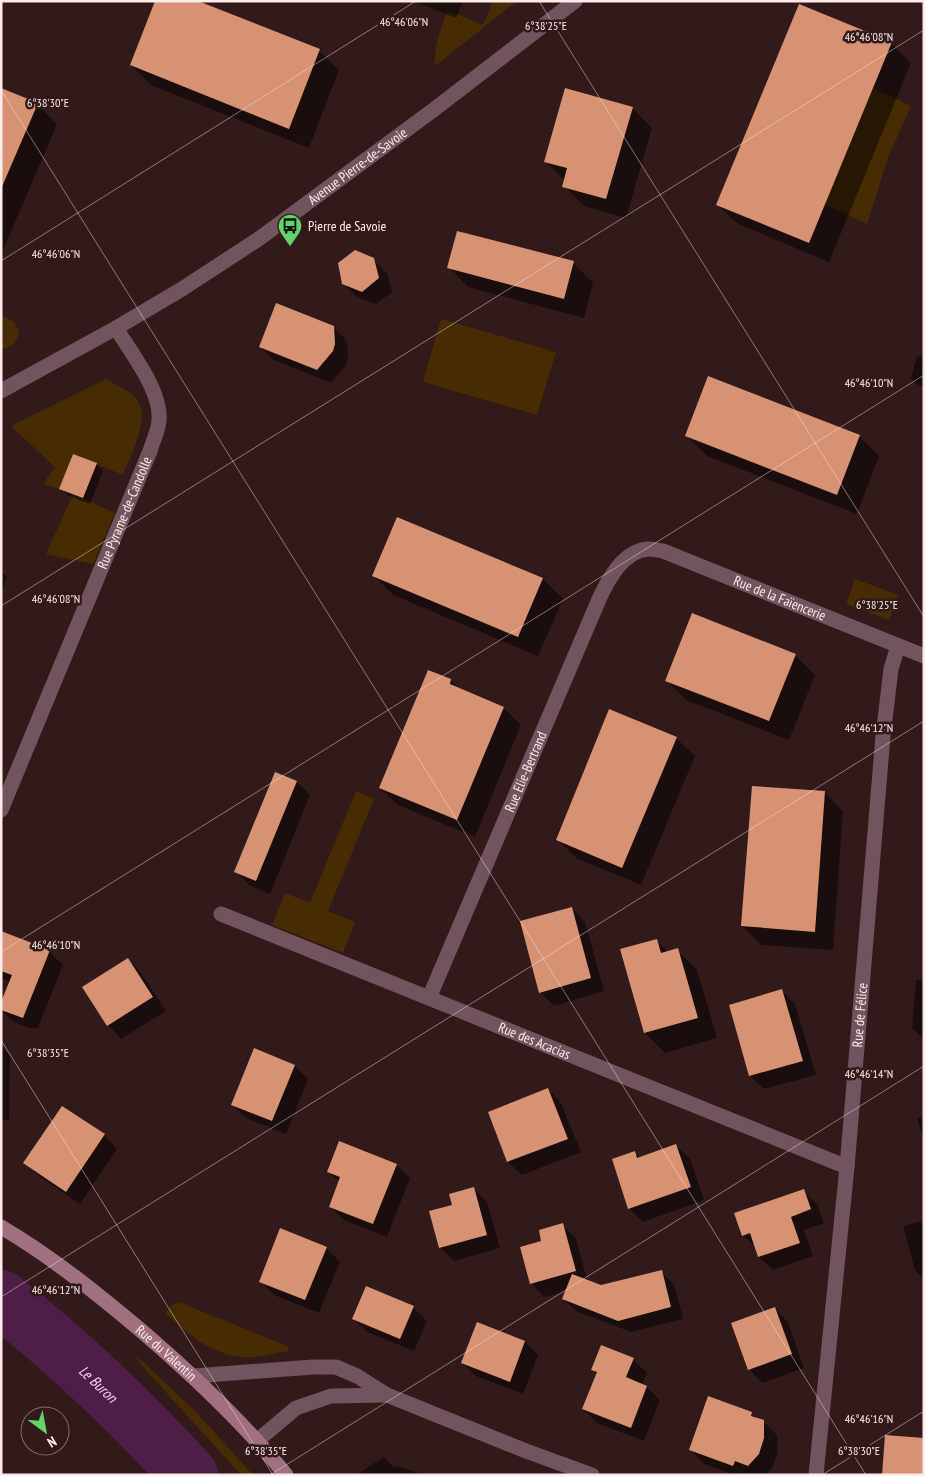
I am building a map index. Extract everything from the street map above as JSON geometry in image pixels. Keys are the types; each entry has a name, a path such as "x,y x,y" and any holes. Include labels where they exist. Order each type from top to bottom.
{"main road":[{"name":"Rue du Valentin","path":"1,1227 29,1243 115,1308 194,1376"},
{"path":"194,1376 258,1440 286,1475"}],"street":[{"name":"Avenue Pierre-de-Savoie","path":"1,391 116,328 196,280 260,238 436,108 575,1"},
{"name":"Rue Pyrame-de-Candolle","path":"1,810 150,451 159,421 158,405 151,385 116,328"},
{"name":"Rue de la Faïencerie","path":"633,553 647,549 663,551 924,656"},
{"name":"Rue Elie-Bertrand","path":"428,998 600,597 615,571 633,553"},
{"name":"Rue de Félice","path":"816,1475 847,1168 882,736 891,669 898,646"},
{"name":"Rue des Acacias","path":"221,914 847,1168"},
{"name":"Rue du Valentin","path":"194,1376 336,1367 357,1376 387,1395 526,1451 592,1475"},
{"name":"Rue du Valentin","path":"258,1440 296,1408 331,1396 387,1395"}],"shaded area":[{"path":"493,1 517,1 435,66 440,30 447,10 483,25"},
{"path":"873,88 911,106 888,158 867,224 824,204"},
{"path":"1,316 10,319 16,325 19,333 14,343 1,350"},
{"path":"441,319 556,352 537,415 423,382"},
{"path":"106,379 133,395 139,403 141,413 139,434 123,475 73,454 59,489 43,484 55,467 11,426"},
{"path":"73,494 115,513 93,564 46,554"},
{"path":"855,579 898,595 889,620 846,604"},
{"path":"356,791 374,799 328,911 355,922 343,953 272,925 285,893 310,903"},
{"path":"179,1302 287,1346 289,1349 288,1351 253,1357 242,1357 220,1352 200,1342 165,1313 171,1306"},
{"path":"134,1357 142,1361 196,1412 253,1475 241,1475"}],"building":[{"path":"155,1 198,1 320,49 289,129 130,65"},
{"path":"799,4 892,42 809,243 716,205"},
{"path":"1,88 38,103 1,189"},
{"path":"565,88 633,107 606,199 562,187 567,168 544,162"},
{"path":"457,231 574,261 564,299 447,268"},
{"path":"355,250 374,258 379,278 362,292 342,284 338,263"},
{"path":"276,303 334,326 335,344 333,351 317,370 259,347"},
{"path":"708,376 860,435 837,495 685,436"},
{"path":"73,454 97,463 83,498 59,489"},
{"path":"397,517 543,578 518,637 372,576"},
{"path":"692,613 796,654 769,721 665,681"},
{"path":"428,670 451,679 450,684 504,707 457,820 379,788"},
{"path":"609,709 677,737 622,868 556,840"},
{"path":"275,772 297,781 256,881 234,872"},
{"path":"752,786 825,791 815,932 741,926"},
{"path":"572,907 591,978 539,993 520,921"},
{"path":"1,931 50,950 23,1018 1,1010 1,1002 12,975 1,971"},
{"path":"657,939 661,953 678,948 698,1018 644,1033 620,949"},
{"path":"128,958 153,997 107,1026 82,987"},
{"path":"782,989 803,1061 749,1076 729,1005"},
{"path":"254,1048 295,1065 272,1121 231,1105"},
{"path":"548,1088 568,1139 507,1162 488,1112"},
{"path":"62,1106 105,1134 66,1192 23,1163"},
{"path":"339,1141 397,1164 373,1224 329,1207 340,1177 327,1172"},
{"path":"676,1144 691,1187 628,1209 612,1159 635,1151 637,1158"},
{"path":"474,1187 487,1235 439,1248 429,1211 452,1205 449,1194"},
{"path":"804,1189 811,1209 791,1217 800,1243 758,1257 750,1233 742,1236 734,1213"},
{"path":"563,1223 576,1271 530,1284 520,1247 541,1241 539,1230"},
{"path":"280,1228 327,1247 305,1300 259,1282"},
{"path":"662,1270 671,1307 618,1321 562,1299 572,1274 601,1285"},
{"path":"366,1286 414,1306 400,1339 352,1319"},
{"path":"775,1307 792,1354 748,1370 731,1323"},
{"path":"477,1322 525,1341 510,1382 461,1363"},
{"path":"601,1345 634,1358 626,1377 647,1386 631,1428 582,1409 597,1372 591,1370"},
{"path":"708,1396 752,1412 751,1416 764,1420 764,1438 759,1454 748,1466 735,1461 733,1466 689,1450"},
{"path":"885,1435 924,1438 924,1475 882,1475"}],"waterway":[{"name":"Le Buron","path":"1,1299 99,1384 189,1475"}],"place":[{"name":"Pierre de Savoie","path":"290,247"}]}
